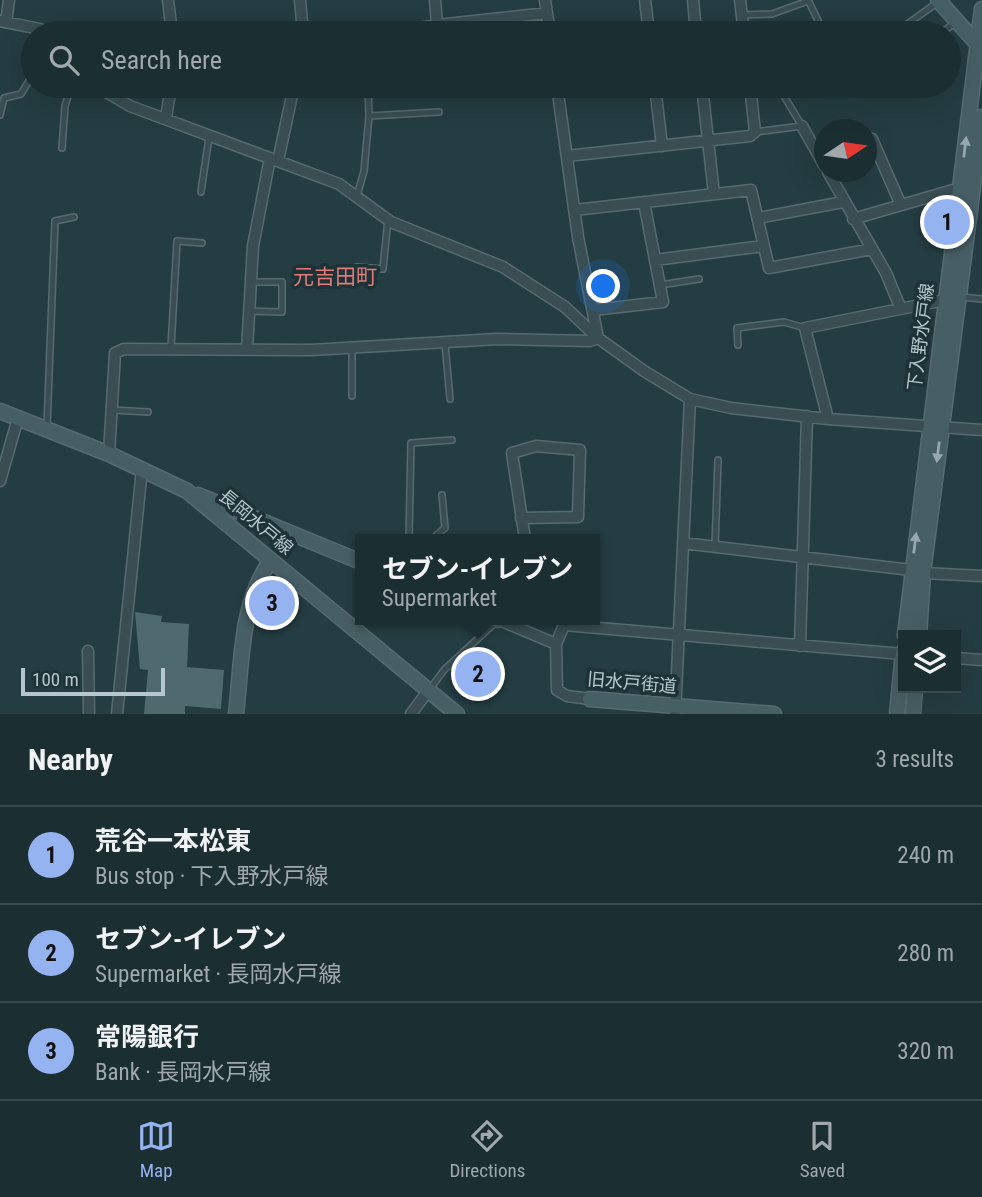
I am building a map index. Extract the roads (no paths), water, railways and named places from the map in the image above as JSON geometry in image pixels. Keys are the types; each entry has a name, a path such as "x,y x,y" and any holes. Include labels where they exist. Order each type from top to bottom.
{"main road":[{"path":"939,1 958,21"},
{"name":"下入野水戸線","path":"906,630 917,571 951,298 960,188 980,46 982,9"},
{"path":"961,24 980,46"},
{"name":"下入野水戸線","path":"951,298 978,172 982,117"},
{"name":"長岡水戸線","path":"0,411 109,454 187,491 457,714"},
{"path":"187,491 355,560"},
{"path":"236,714 251,598 257,580 271,560"},
{"name":"下入野水戸線","path":"917,571 919,630"},
{"path":"897,714 899,693"},
{"path":"913,714 915,693"},
{"name":"旧水戸街道","path":"590,699 675,710 774,714"}],"street":[{"path":"9,0 3,21 21,25"},
{"path":"168,0 171,21"},
{"path":"300,0 302,21"},
{"path":"435,0 437,21"},
{"path":"545,0 548,21"},
{"path":"645,0 648,21"},
{"path":"693,0 695,21"},
{"path":"740,0 743,21"},
{"path":"474,21 547,13"},
{"path":"116,98 209,137 339,184 388,219 503,267 565,307 598,338 690,399 731,408 828,419 982,429"},
{"path":"166,118 169,98"},
{"path":"247,349 253,246 291,98"},
{"path":"559,98 598,338"},
{"path":"656,98 662,146"},
{"path":"703,98 714,194"},
{"path":"567,156 750,136 755,132 751,98"},
{"path":"802,126 814,141"},
{"path":"877,150 900,203"},
{"path":"833,182 886,274 900,307"},
{"path":"853,219 900,203 960,188"},
{"path":"575,210 751,190 769,268 872,249"},
{"path":"593,310 663,302 644,202"},
{"path":"758,218 843,202"},
{"path":"655,260 763,246"},
{"path":"828,419 805,328 951,298"},
{"path":"109,454 115,354 124,349 171,347 311,351 497,339 590,341 598,338"},
{"path":"675,710 690,399"},
{"path":"800,646 807,416"},
{"path":"0,481 18,418"},
{"path":"522,517 578,517 580,450 536,446 512,453 524,534"},
{"path":"117,714 142,469"},
{"path":"683,543 917,571 982,576"},
{"path":"510,625 556,645 561,639 564,625 898,653"},
{"name":"旧水戸街道","path":"556,645 557,690 567,696 590,699"},
{"path":"88,651 89,714"},
{"path":"961,658 982,660"},
{"path":"411,714 428,691"}],"lane":[{"path":"742,15 772,14 808,0 818,21"},
{"path":"912,21 939,1"},
{"path":"0,115 4,98 21,94"},
{"path":"62,148 67,98"},
{"path":"357,196 364,171 368,98"},
{"path":"755,132 802,126 785,98"},
{"path":"369,116 439,112"},
{"path":"201,192 209,137"},
{"path":"47,429 55,221 74,217"},
{"path":"357,267 383,269 388,219"},
{"path":"171,347 177,241 202,243"},
{"path":"660,285 699,279"},
{"path":"249,311 282,312 282,282 251,282"},
{"path":"951,298 982,299"},
{"path":"738,345 737,328 784,322 805,328"},
{"path":"445,343 450,399"},
{"path":"352,347 352,396"},
{"path":"111,410 148,412"},
{"path":"410,534 411,443 452,440"},
{"path":"715,547 718,460"},
{"path":"438,534 445,528 442,495"},
{"path":"428,691 444,670 493,625"}],"place":[{"name":"荒谷一本松東","path":"947,222"},
{"name":"常陽銀行","path":"272,603"},
{"name":"セブン-イレブン","path":"478,674"}],"district":[{"name":"元吉田町","path":"335,277"}]}
